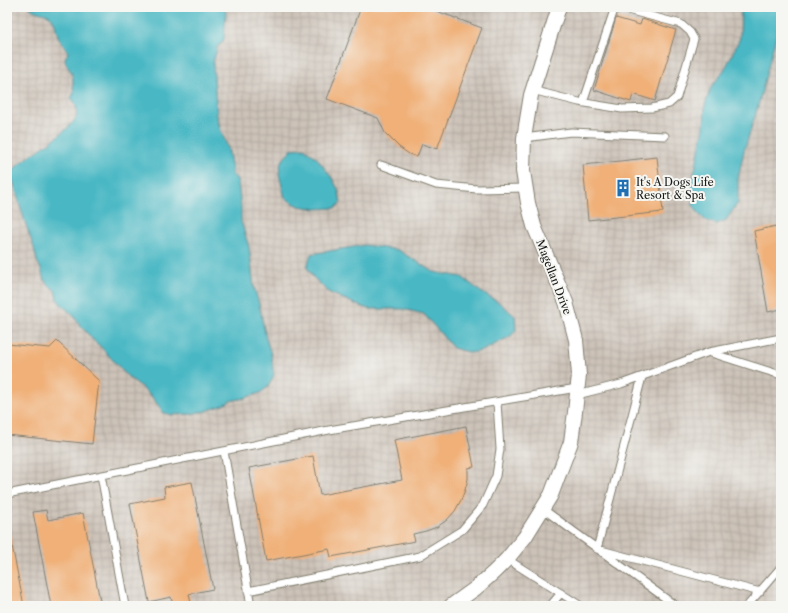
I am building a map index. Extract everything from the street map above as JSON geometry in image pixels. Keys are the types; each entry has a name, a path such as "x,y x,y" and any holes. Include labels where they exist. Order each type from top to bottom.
{"street":[{"name":"Magellan Drive","path":"451,606 476,588 507,559 525,537 551,495 571,442 579,375 576,340 566,302 534,226 525,188 523,171 524,138 532,90 559,7"}],"lane":[{"path":"532,90 583,103 622,109 652,108 669,104 676,97 694,40 690,32 681,24 615,7 583,103"},
{"path":"524,138 571,132 665,136"},
{"path":"381,165 436,185 477,190 525,188"},
{"path":"7,494 329,430 497,402 577,392 621,384 709,352 781,338"},
{"path":"709,352 781,375"},
{"path":"597,549 642,377"},
{"path":"248,591 420,556 462,530 483,504 496,476 500,449 497,402"},
{"path":"224,451 251,606"},
{"path":"101,475 125,606"},
{"path":"543,509 676,606"},
{"path":"597,549 760,592"},
{"path":"507,559 580,606"},
{"path":"747,606 781,567"},
{"path":"550,606 561,594"}],"shaded area":[{"path":"7,7 781,7 781,606 7,606"}],"water":[{"path":"29,7 225,7 226,15 224,39 218,46 213,63 217,116 228,148 232,174 238,182 241,221 249,247 254,287 271,354 274,375 268,387 260,393 230,401 224,405 203,412 172,415 164,413 152,397 129,378 93,340 74,316 57,299 55,290 47,284 37,261 12,177 16,167 72,124 76,118 77,109 71,98 74,93 72,74 65,61 68,53 58,37 54,21 50,16"},
{"path":"740,7 781,7 781,17 757,110 744,151 738,179 738,203 726,220 717,224 706,221 693,205 691,188 704,127 705,105 711,87 724,71 740,38"},
{"path":"304,148 317,158 332,178 338,189 341,202 336,208 316,209 299,206 285,198 279,174 281,162 292,149"},
{"path":"365,245 398,250 434,272 462,277 481,292 500,303 515,316 516,330 511,336 484,350 471,353 453,348 424,314 403,309 368,309 355,304 328,292 313,277 307,267 311,254"}],"building":[{"path":"361,7 426,7 482,28 437,149 422,144 417,157 409,154 399,147 385,133 378,118 327,99"},
{"path":"616,18 640,25 642,19 676,30 655,101 633,94 631,102 594,90"},
{"name":"It's A Dogs Life Resort & Spa","path":"657,157 663,212 588,220 583,165"},
{"path":"776,226 781,250 781,309 768,312 754,231"},
{"path":"57,341 99,381 92,444 7,435 7,344 50,348"},
{"path":"466,426 474,467 468,468 468,479 465,490 455,511 447,520 437,527 413,534 415,541 331,557 329,549 266,561 249,468 313,456 320,495 402,480 394,440"},
{"path":"192,482 213,589 189,594 191,603 177,606 173,606 171,597 149,602 130,504 165,497 164,487"},
{"path":"46,510 48,520 83,513 101,606 51,606 33,512"},
{"path":"8,525 24,606 7,606"}],"place":[{"name":"It's A Dogs Life Resort & Spa","path":"623,188"}]}
